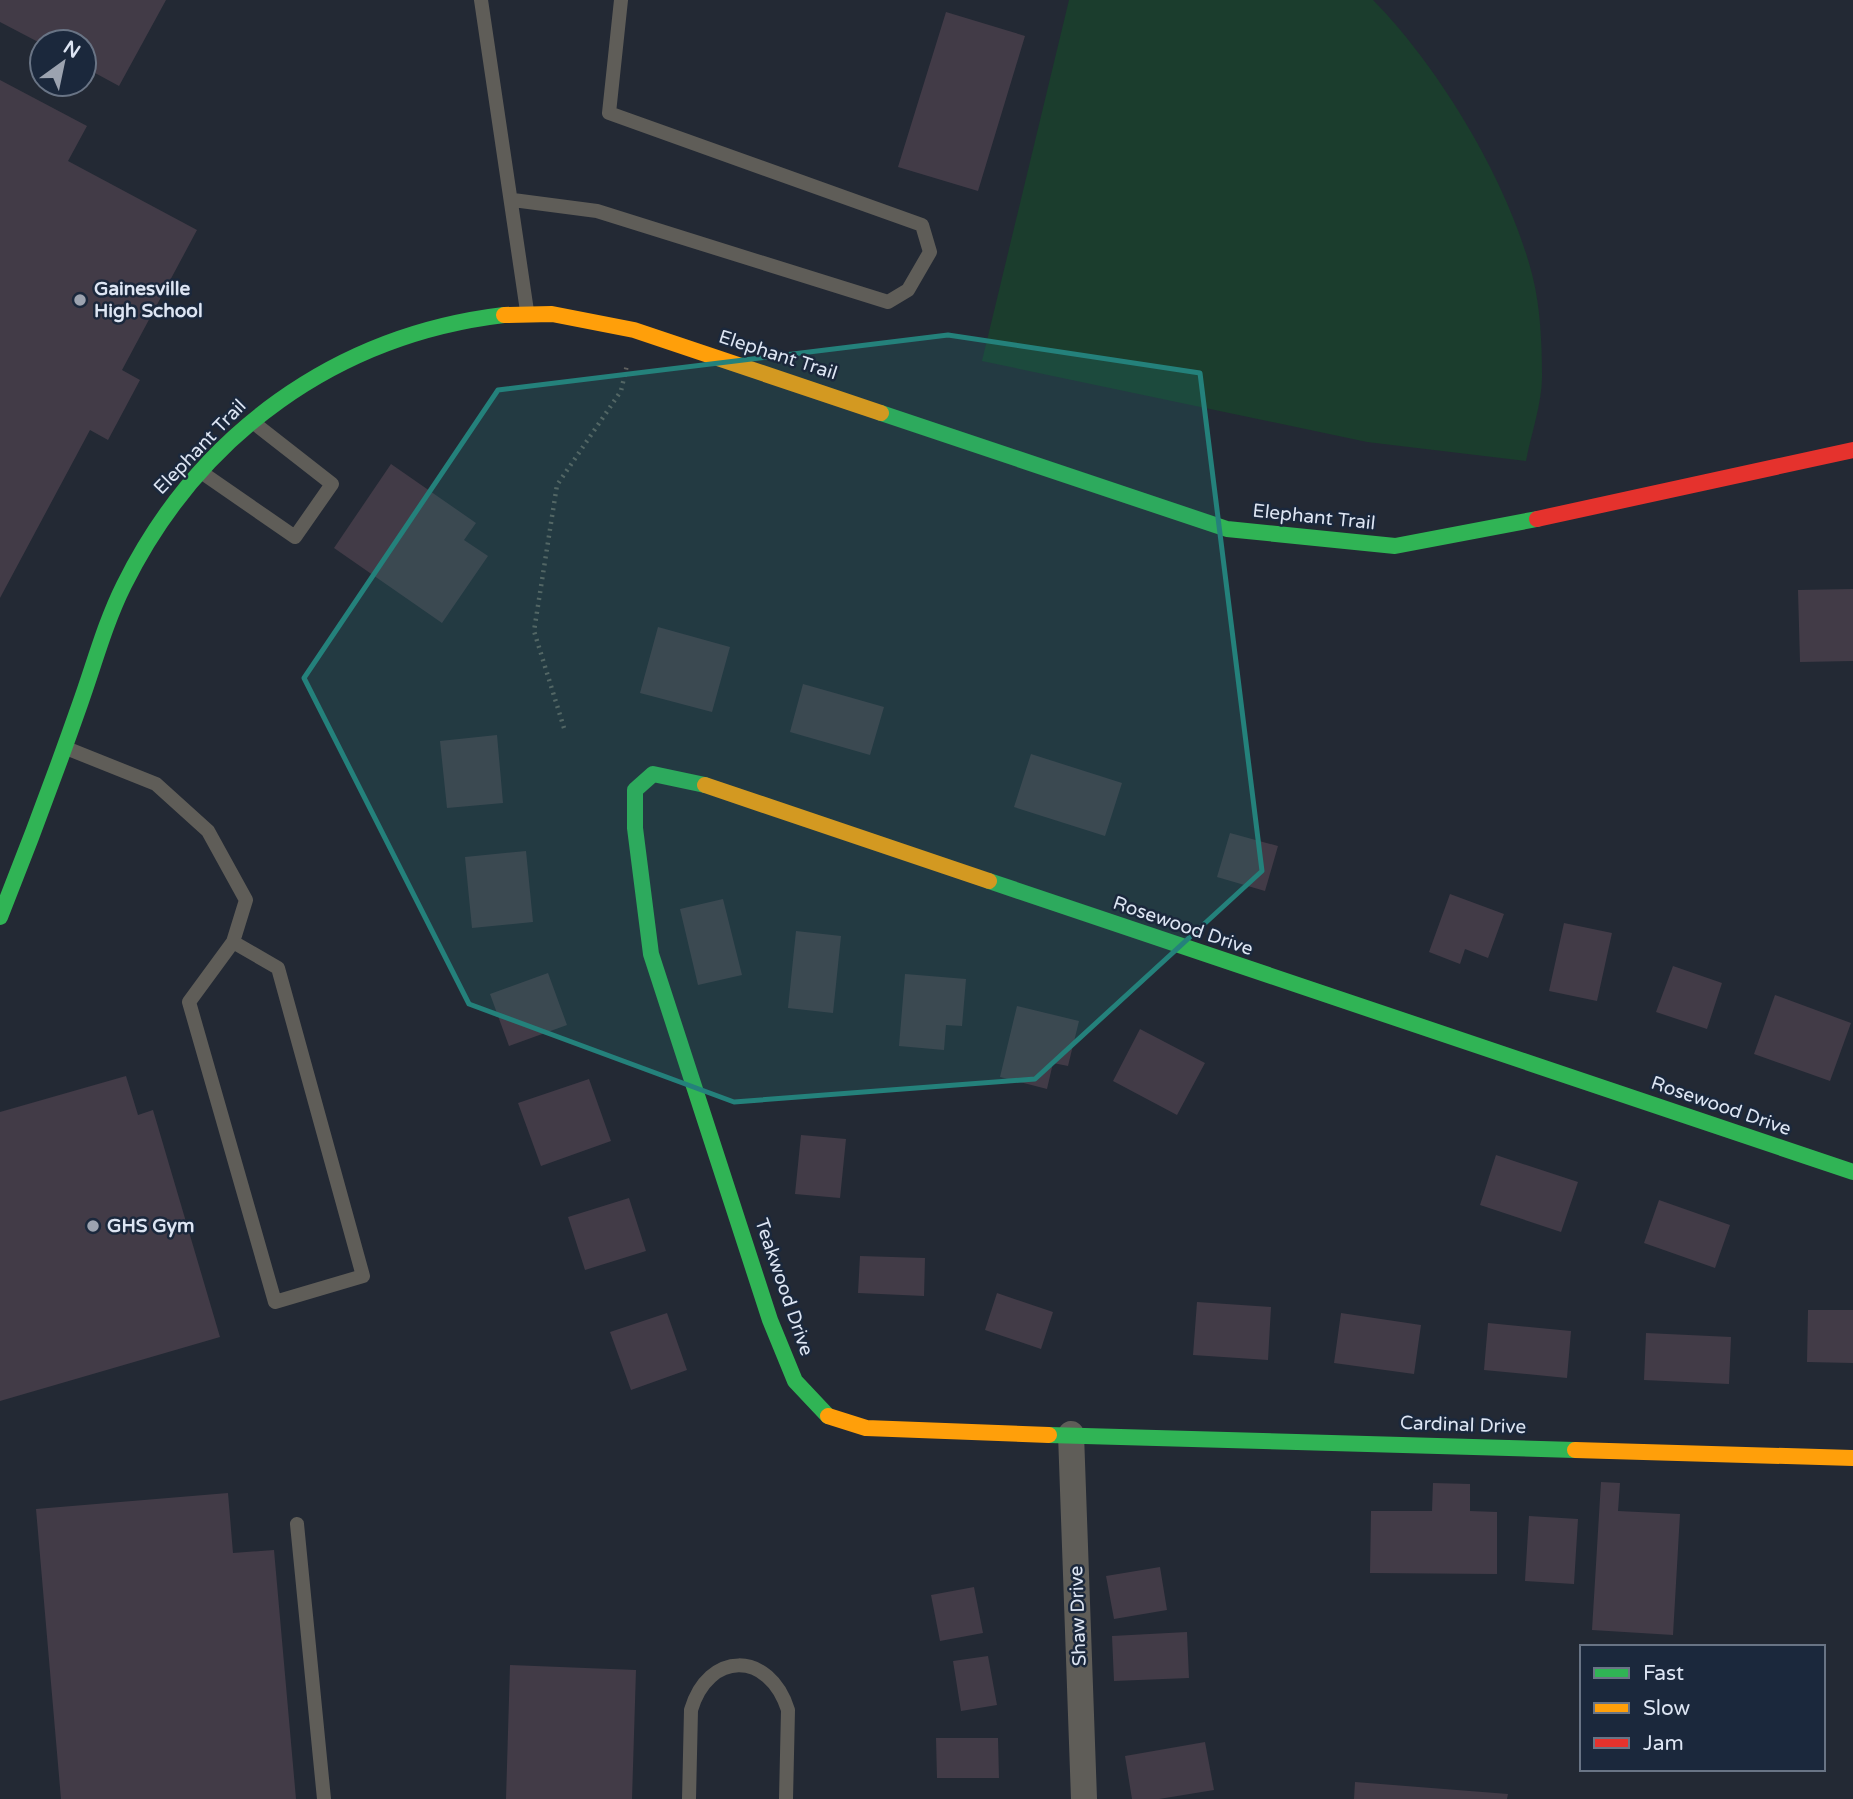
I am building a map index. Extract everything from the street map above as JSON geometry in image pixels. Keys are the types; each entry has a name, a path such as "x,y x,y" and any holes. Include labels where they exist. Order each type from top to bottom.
{"street":[{"name":"Elephant Trail","path":"0,917 65,748 123,585 158,522 200,471 251,420 317,374 391,340 449,323 527,312 569,316 634,330 1227,529 1395,546 1548,517 1853,450"},
{"name":"Rosewood Drive","path":"647,927 635,828 635,790 653,774 687,779 1853,1172"},
{"name":"Teakwood Drive","path":"647,927 651,954 770,1320 795,1381 827,1416 866,1428 1071,1434"},
{"name":"Cardinal Drive","path":"1071,1434 1853,1458"},
{"name":"Shaw Drive","path":"1071,1434 1084,1799"}],"lane":[{"path":"481,0 513,200 527,312"},
{"path":"513,200 597,211 888,302 908,290 930,253 922,225 609,113 621,0"},
{"path":"200,471 295,537 332,484 251,420"},
{"path":"65,748 156,784 208,831 246,900 233,942 189,1002 275,1302 363,1276 278,968 233,942"},
{"path":"297,1524 324,1799"},
{"path":"689,1799 691,1710 695,1698 711,1676 734,1664 762,1670 783,1696 788,1710 786,1799"}],"path":[{"path":"564,728 534,631 557,485 621,391 634,330"}],"highlighted area":[{"path":"948,335 1200,373 1262,871 1035,1079 734,1102 469,1004 304,678 498,390"}],"green space":[{"path":"1069,0 1373,0 1423,59 1470,129 1508,204 1522,242 1537,300 1542,361 1541,395 1526,461 1367,442 982,361"}],"building":[{"path":"0,0 166,0 119,86 98,75 98,28 28,28 28,37 0,22"},
{"path":"946,12 1025,36 978,191 898,167"},
{"name":"Gainesville High School","path":"0,80 28,95 28,98 34,98 87,126 68,161 197,230 122,370 140,380 108,440 90,430 0,598"},
{"path":"391,464 476,523 464,540 488,556 442,623 334,548"},
{"path":"1853,589 1853,661 1800,662 1798,590"},
{"path":"658,627 730,647 712,712 640,693"},
{"path":"803,684 884,707 870,755 790,732"},
{"path":"497,735 503,803 447,808 440,741"},
{"path":"1031,754 1122,783 1105,836 1014,807"},
{"path":"1230,833 1278,846 1265,891 1217,877"},
{"path":"526,851 533,922 472,928 465,857"},
{"path":"1450,894 1504,914 1488,958 1465,949 1460,964 1429,952"},
{"path":"723,899 742,975 698,985 680,909"},
{"path":"1564,923 1612,933 1597,1001 1549,991"},
{"path":"796,931 841,936 833,1013 788,1008"},
{"path":"1673,966 1722,983 1707,1029 1656,1012"},
{"path":"548,973 567,1025 509,1046 490,994"},
{"path":"905,974 966,979 962,1026 946,1025 944,1050 899,1046"},
{"path":"1775,995 1851,1023 1830,1081 1754,1054"},
{"path":"1017,1006 1079,1021 1068,1066 1053,1063 1047,1089 1000,1077"},
{"path":"1140,1029 1205,1063 1177,1115 1113,1081"},
{"name":"GHS Gym","path":"126,1076 138,1115 153,1110 220,1337 0,1401 0,1112"},
{"path":"589,1079 611,1141 541,1166 518,1103"},
{"path":"801,1135 846,1139 840,1198 795,1194"},
{"path":"1496,1155 1578,1182 1561,1232 1480,1205"},
{"path":"629,1198 646,1251 585,1270 568,1217"},
{"path":"1659,1200 1730,1225 1715,1268 1644,1243"},
{"path":"860,1256 925,1258 924,1296 858,1293"},
{"path":"997,1293 1053,1312 1041,1349 985,1330"},
{"path":"1197,1302 1271,1307 1268,1360 1193,1355"},
{"path":"1808,1310 1853,1310 1853,1363 1807,1362"},
{"path":"667,1313 687,1370 631,1390 610,1332"},
{"path":"1341,1313 1421,1325 1414,1374 1334,1363"},
{"path":"1488,1323 1571,1331 1567,1378 1484,1370"},
{"path":"1646,1333 1731,1337 1729,1384 1644,1380"},
{"path":"1601,1482 1620,1483 1618,1511 1680,1514 1673,1635 1592,1630"},
{"path":"1433,1483 1470,1484 1470,1511 1497,1512 1497,1574 1370,1573 1371,1511 1432,1511"},
{"path":"228,1493 233,1553 274,1550 296,1799 61,1799 36,1509"},
{"path":"1529,1516 1578,1519 1574,1584 1525,1581"},
{"path":"1160,1567 1167,1610 1114,1619 1106,1576"},
{"path":"974,1587 983,1633 940,1641 931,1595"},
{"path":"1187,1632 1189,1678 1114,1681 1112,1636"},
{"path":"988,1656 997,1705 961,1711 953,1661"},
{"path":"510,1665 636,1670 632,1799 506,1799"},
{"path":"936,1738 998,1738 999,1778 937,1778"},
{"path":"1205,1742 1214,1790 1159,1799 1132,1799 1125,1756"},
{"path":"1355,1782 1508,1794 1507,1799 1354,1799"}],"traffic: fast":[{"path":"0,917 117,599 155,531 191,482 233,438 279,401 330,369 384,344 443,326 504,315"},
{"path":"881,413 1227,529 1395,546 1537,519"},
{"path":"705,785 653,774 635,790 635,828 651,954 770,1320 795,1381 828,1416"},
{"path":"989,881 1853,1172"},
{"path":"1049,1435 1575,1450"}],"traffic: slow":[{"path":"504,315 552,314 634,330 881,413"},
{"path":"705,785 989,881"},
{"path":"828,1416 866,1428 1049,1435"},
{"path":"1575,1450 1853,1458"}],"traffic: jam":[{"path":"1537,519 1853,450"}],"place":[{"name":"Gainesville High School","path":"80,300"},
{"name":"GHS Gym","path":"93,1226"}]}
